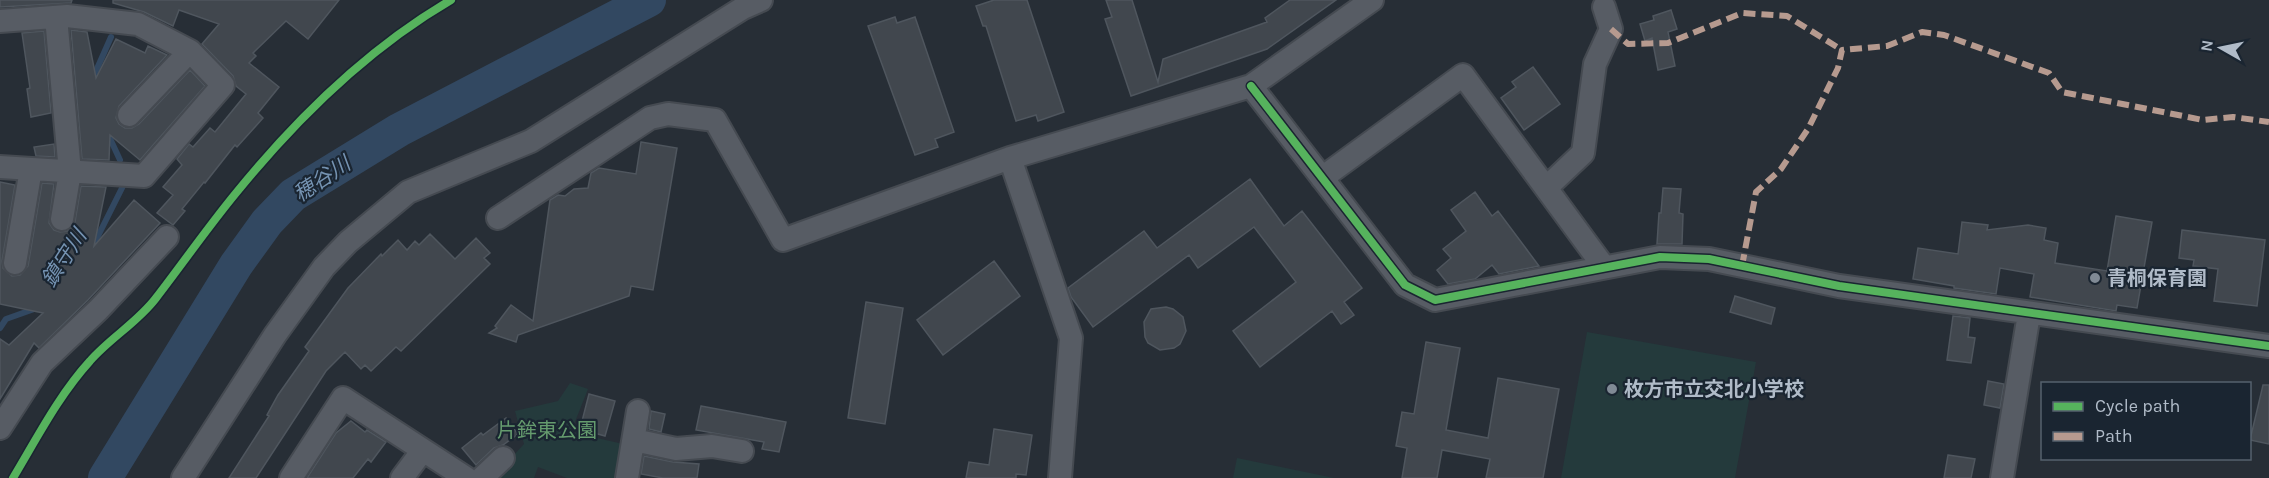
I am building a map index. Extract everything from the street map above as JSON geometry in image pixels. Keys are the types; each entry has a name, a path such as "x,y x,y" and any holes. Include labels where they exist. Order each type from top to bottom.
{"street":[{"path":"183,478 275,336 324,267 348,242 408,192 531,141 743,8 761,0"},
{"path":"498,218 651,118 668,114 715,120 783,240 1011,158 1251,86 1372,0"},
{"path":"1546,188 1583,153 1595,64 1611,29 1604,7"},
{"path":"0,21 67,16 138,24 190,51 223,85 144,176 0,168"},
{"path":"56,17 70,172 62,219"},
{"path":"129,115 190,51"},
{"path":"1322,178 1463,75 1604,267"},
{"path":"1251,86 1406,285 1435,300 1660,257 1709,259 1821,283 2269,346"},
{"path":"1011,158 1071,338 1060,478"},
{"path":"15,263 31,169"},
{"path":"0,428 42,363 98,310 168,237"},
{"path":"2002,478 2029,314"},
{"path":"291,478 343,398 466,478"},
{"path":"627,478 638,411"},
{"path":"633,440 676,449 712,446 741,451"},
{"path":"402,478 423,450"},
{"path":"482,478 503,458"}],"path":[{"path":"13,478 72,382 92,358 122,333 154,301 236,193 280,142 339,81 421,17 451,0"}],"green space":[{"path":"1587,332 1756,362 1735,478 1561,478"},
{"name":"片鉾東公園","path":"570,383 588,389 571,432 623,444 619,478 567,478 538,467 534,478 493,478 524,444 515,411 558,401"},
{"path":"1237,458 1334,478 1233,478"}],"building":[{"path":"0,0 72,0 71,3 0,7"},
{"path":"113,0 339,0 308,39 286,21 253,53 256,56 249,63 279,87 258,113 263,118 237,147 235,145 182,209 185,211 173,225 157,213 173,195 163,187 182,165 177,159 189,144 193,147 210,128 215,132 246,94 236,86 233,76 202,44 219,24 179,10 173,26 144,12 113,3"},
{"path":"994,0 1027,0 1064,112 1038,121 1036,115 1016,121 986,26 983,26 976,6"},
{"path":"1106,0 1132,0 1158,82 1163,59 1267,22 1265,18 1290,0 1336,0 1267,49 1131,96 1105,19 1112,17"},
{"path":"1671,10 1677,29 1668,32 1675,66 1658,70 1652,38 1645,41 1640,24 1654,20 1653,16"},
{"path":"895,17 897,23 915,17 954,132 935,139 938,147 915,155 868,26"},
{"path":"71,30 87,32 96,78 116,39 145,53 148,46 167,55 119,106 116,118 125,128 132,128 139,124 190,70 205,86 140,160 110,135 109,160 82,159"},
{"path":"44,31 51,113 31,117 27,89 30,88 22,33"},
{"path":"1533,67 1560,104 1524,130 1501,98 1516,87 1512,82"},
{"path":"641,142 677,148 653,290 631,286 629,296 518,335 516,342 489,333 497,328 495,326 511,305 533,321 550,200 558,195 565,196 574,189 588,188 591,173 599,168 636,174"},
{"path":"54,144 55,157 36,156 34,147"},
{"path":"1250,179 1284,226 1302,211 1362,288 1344,302 1354,315 1341,324 1332,311 1260,367 1233,331 1296,282 1254,227 1198,268 1189,255 1093,327 1071,297 1068,288 1144,231 1157,248"},
{"path":"0,182 15,185 2,261 3,268 12,276 20,275 28,266 42,183 54,184 49,223 54,230 60,232 67,231 75,222 81,186 106,187 94,246 134,200 160,223 88,300 39,348 34,343 0,399 0,339 9,345 43,313 0,304"},
{"path":"1663,188 1681,189 1679,213 1683,214 1682,244 1657,244"},
{"path":"1475,192 1492,216 1498,211 1539,266 1499,274 1492,265 1475,279 1448,284 1437,270 1451,258 1443,249 1466,231 1451,210"},
{"path":"2116,216 2152,222 2137,308 2117,305 2116,311 2030,297 2034,274 2000,268 1996,294 1913,279 1918,248 1958,254 1962,222 1988,225 1987,230 2028,225 2046,228 2044,240 2058,243 2055,263 2107,271"},
{"path":"2182,230 2265,240 2257,306 2214,301 2218,269 2193,266 2194,260 2179,258"},
{"path":"430,234 455,259 476,238 490,253 484,258 490,264 401,351 396,347 371,371 365,365 361,369 345,352 326,371 256,478 229,478 269,416 267,415 278,395 309,351 305,347 348,288 398,240 407,250 415,241 419,245"},
{"path":"994,261 1020,296 943,355 917,320"},
{"path":"1735,296 1775,308 1771,324 1730,312"},
{"path":"866,302 903,308 885,424 848,418"},
{"path":"1166,307 1173,309 1183,317 1186,331 1180,344 1174,348 1160,350 1148,343 1145,337 1144,322 1151,309"},
{"path":"1953,316 1970,318 1968,337 1975,338 1971,363 1947,360"},
{"path":"1426,342 1460,348 1446,430 1488,438 1498,378 1559,389 1543,478 1486,478 1490,459 1442,450 1437,478 1402,478 1407,448 1396,446 1402,412 1414,414"},
{"path":"1988,381 2004,384 2000,408 1984,405"},
{"path":"2263,385 2269,385 2269,444 2251,440"},
{"path":"589,394 615,401 605,436 580,429"},
{"path":"701,406 786,422 779,452 762,449 764,442 696,430"},
{"path":"651,411 665,414 661,432 649,429"},
{"path":"506,418 518,434 503,445 494,448 476,465 462,448"},
{"path":"351,421 365,432 367,430 386,442 371,462 368,459 353,478 307,478 336,433"},
{"path":"994,429 1032,435 1026,475 1016,474 1016,478 966,478 969,462 989,465"},
{"path":"1948,455 1975,459 1971,478 1944,478"},
{"path":"644,456 699,464 697,478 663,478 641,474"}],"waterway":[{"name":"穂谷川","path":"105,478 236,265 267,222 293,195 399,130 649,0"},
{"name":"鎮守川","path":"92,80 111,37"},
{"name":"鎮守川","path":"107,132 120,160"},
{"name":"鎮守川","path":"92,248 126,180"},
{"name":"鎮守川","path":"0,328 6,319 37,308"}],"marked path":[{"path":"1611,29 1628,44 1668,43 1742,13 1787,16 1842,50"},
{"path":"1742,266 1756,192 1781,169 1808,129 1838,68 1842,50 1887,46 1922,32 1944,35 2049,73 2062,92 2203,120 2233,117 2269,122"}],"cycle path":[{"path":"13,478 49,417 79,374 98,353 149,307 259,165 309,112 362,63 420,19 451,0"},
{"path":"1251,86 1405,285 1435,300 1660,257 1709,259 1839,286 2269,346"}],"place":[{"name":"青桐保育園","path":"2095,278"},
{"name":"枚方市立交北小学校","path":"1612,389"}]}
